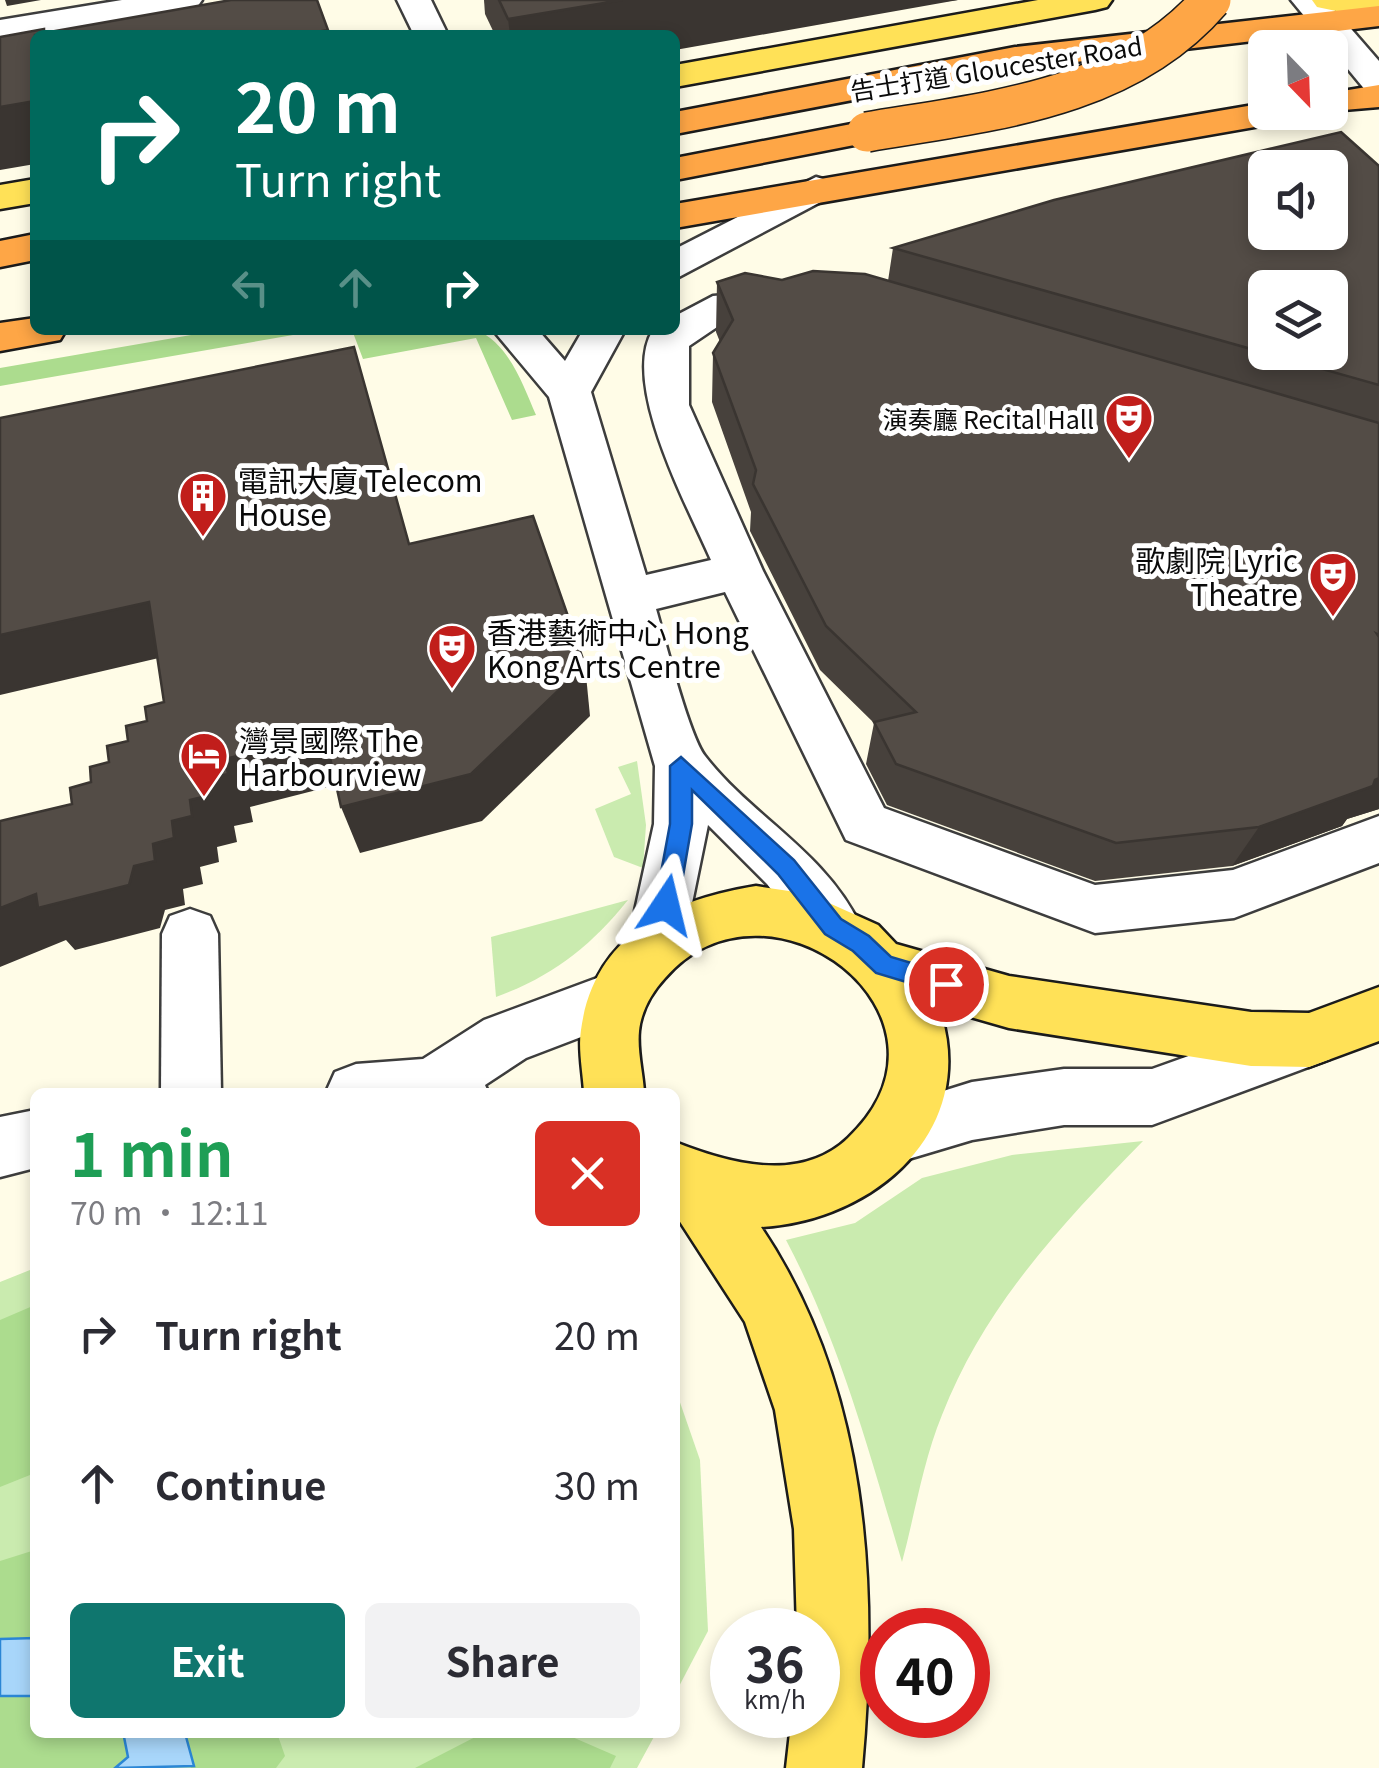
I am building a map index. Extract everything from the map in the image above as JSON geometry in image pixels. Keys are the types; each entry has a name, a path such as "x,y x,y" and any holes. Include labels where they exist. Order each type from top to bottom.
{"highway":[{"path":"680,169 1002,106 1116,74 1164,49 1198,18 1210,0"},
{"name":"告士打道 Gloucester Road","path":"680,122 1015,58 1321,8 1379,13"},
{"path":"1348,101 1379,96"},
{"path":"680,103 746,110"},
{"path":"680,215 1248,117"},
{"path":"0,254 30,248"},
{"path":"0,300 30,295"},
{"path":"0,338 30,333"}],"main road":[{"name":"告士打道 Gloucester Road","path":"680,75 1094,0"},
{"path":"0,197 30,191"},
{"path":"613,1088 606,1062 616,997 655,946 705,918 770,909 833,926 861,943 884,966 902,990 918,1044 910,1103 895,1134 854,1173 824,1188 789,1197 716,1194 681,1175"},
{"path":"884,966 1009,1002 1134,1024 1251,1038 1309,1040 1379,1014"},
{"path":"681,1175 731,1238 768,1300 801,1389 824,1478 833,1578 832,1700 824,1768"}],"street":[{"path":"0,30 185,0"},
{"path":"414,0 428,30"},
{"path":"1321,8 1379,83"},
{"path":"680,263 816,189"},
{"path":"680,332 713,310 767,302 842,306"},
{"path":"518,335 569,392 681,766 681,824 655,946"},
{"path":"569,392 601,335"},
{"path":"676,335 668,340 667,404 739,571 865,824 1094,909 1234,894 1379,840"},
{"path":"628,598 739,571"},
{"path":"681,766 786,867 833,926"},
{"path":"190,934 191,1088"},
{"path":"446,1088 506,1039 616,997"},
{"path":"895,1134 972,1111 1064,1097 1152,1097 1309,1040"},
{"path":"0,1147 30,1140"}],"green space":[{"path":"191,335 293,335 0,386 0,368"},
{"path":"354,335 486,335 506,355 536,415 512,420 476,338 363,359"},
{"path":"637,761 646,825 643,868 614,857 595,809 631,794 618,767"},
{"path":"628,900 569,958 535,980 496,997 491,937"},
{"path":"1143,1141 1055,1235 980,1337 935,1433 902,1562 838,1358 786,1240 855,1223 922,1178 1012,1155"},
{"path":"30,1270 30,1738 653,1738 637,1768 0,1768 0,1282"},
{"path":"30,1307 30,1475 0,1487 0,1320"},
{"path":"680,1402 700,1460 708,1631 680,1684"},
{"path":"30,1552 30,1638 0,1639 0,1561"},
{"path":"0,1696 30,1696 30,1738 124,1738 128,1758 115,1768 0,1768"},
{"path":"186,1738 279,1738 285,1756 276,1768 191,1768"},
{"path":"473,1738 575,1738 616,1756 610,1768 415,1768"}],"water":[{"path":"30,1638 30,1696 0,1696 0,1639"},
{"path":"124,1738 186,1738 194,1766 115,1768 128,1757"}],"building":[{"path":"231,0 317,0 328,30 61,30"},
{"path":"499,0 622,0 508,19"},
{"path":"30,32 30,102 0,107 0,37"},
{"path":"1341,132 1379,166 1379,385 1326,370 1348,370 1348,270 1248,270 1248,348 893,248 1054,200 1248,154 1248,250 1348,250 1348,150 1265,150"},
{"path":"813,271 865,274 1379,423 1379,778 1373,786 1259,827 1116,843 896,764 874,722 916,712 826,626 753,484 756,470 713,353 733,320 717,282 745,273 782,280"},
{"path":"354,347 409,544 533,516 585,665 471,774 341,807 325,735 225,759 228,774 208,779 211,795 190,800 192,816 172,821 174,838 153,844 155,861 134,866 129,885 38,908 36,894 0,908 0,821 72,804 70,788 91,782 90,767 109,762 107,746 128,741 126,726 147,721 145,707 164,702 149,602 0,635 0,418"}],"place":[{"name":"演奏廳 Recital Hall","path":"1129,460"},
{"name":"電訊大廈 Telecom House","path":"203,538"},
{"name":"歌劇院 Lyric Theatre","path":"1333,618"},
{"name":"香港藝術中心 Hong Kong Arts Centre","path":"452,690"},
{"name":"灣景國際 The Harbourview","path":"204,798"}],"route":[{"path":"666,905 681,824 681,766 786,867 833,926 861,943 884,966 946,984"}]}
